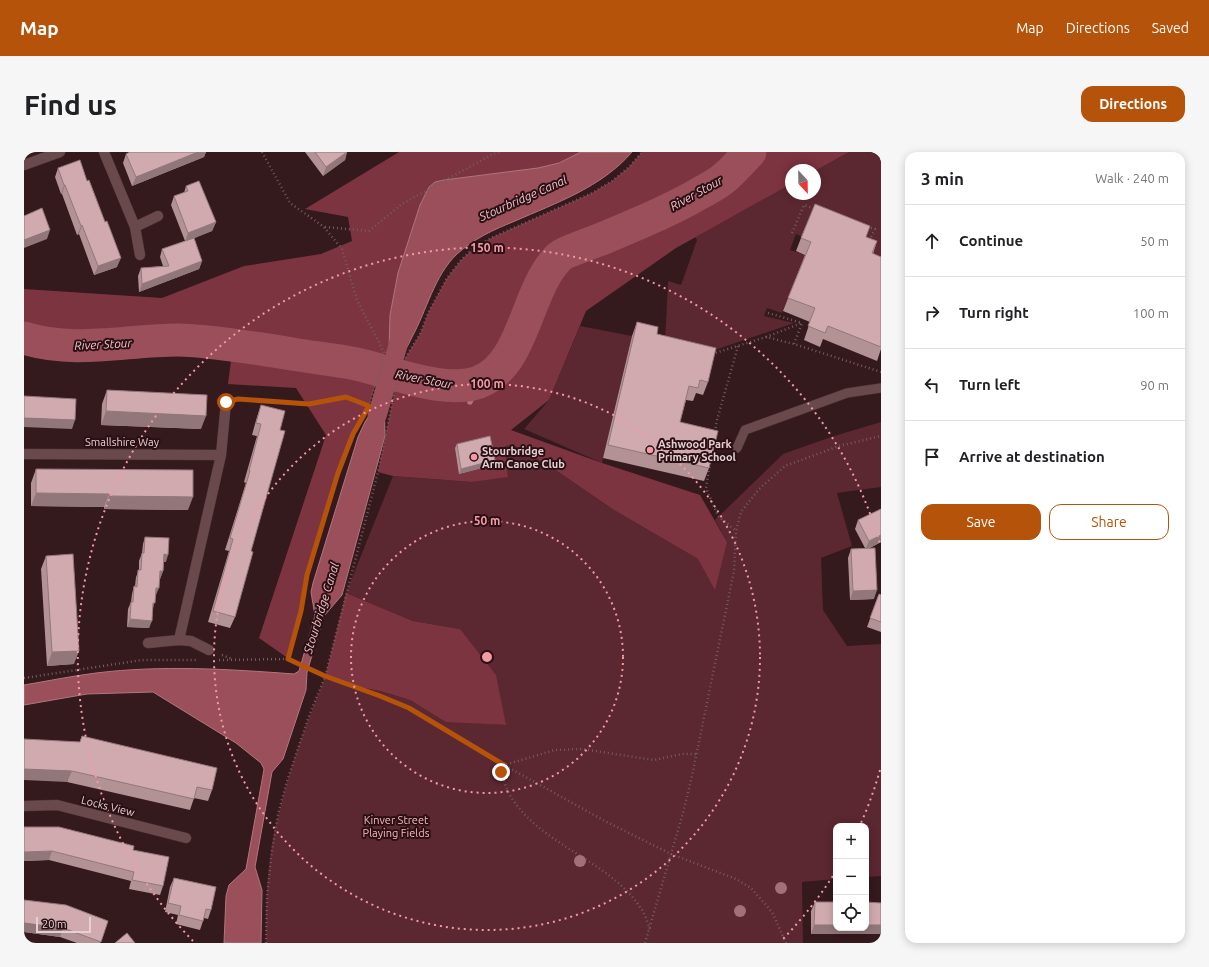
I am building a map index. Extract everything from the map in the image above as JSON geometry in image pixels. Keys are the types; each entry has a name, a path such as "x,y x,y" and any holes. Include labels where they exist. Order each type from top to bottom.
{"street":[{"path":"24,165 60,152"},
{"path":"104,152 134,227 140,255"},
{"path":"134,227 158,216"},
{"path":"179,640 221,455 226,402"},
{"name":"Smallshire Way","path":"24,454 221,455"},
{"path":"148,643 179,640 191,641 210,655"},
{"name":"Locks View","path":"24,806 57,805 186,838"}],"lane":[{"path":"737,448 745,430 847,393 881,388"}],"path":[{"path":"262,152 290,203 324,227 342,249 357,300 385,354 369,406 353,434 338,473 307,575 301,611 288,659"},
{"path":"324,227 369,231 402,204 493,154 500,152"},
{"path":"266,943 268,888 278,814 287,780 310,713 325,676 378,472 394,394 404,360 420,334 429,311 447,278 461,260 474,248 493,237 592,193 612,181 629,167 642,152"},
{"path":"792,233 804,205 818,210"},
{"path":"861,224 875,229 868,242"},
{"path":"768,312 802,323"},
{"path":"709,355 766,337 802,323"},
{"path":"794,344 802,323"},
{"path":"766,337 794,344 881,372"},
{"path":"715,434 717,420 738,346"},
{"path":"226,402 238,399 309,404 346,397 369,406"},
{"path":"645,943 650,930 685,804 734,571 736,531 741,512 759,489 785,466 838,446 881,436"},
{"path":"710,462 706,488 718,516 736,531"},
{"path":"210,655 288,659 325,676 409,708 504,765 602,820 670,854 736,879 751,888 772,912 786,943"},
{"path":"24,678 142,660 204,660"},
{"path":"504,765 555,750 582,748 654,760 682,754 696,754"},
{"path":"504,765 501,772 512,800 546,833 609,874 632,895 642,908 650,930"}],"green space":[{"path":"849,152 881,152 881,271 796,234 790,250 806,255 782,313 767,308 764,316 794,323 709,352 665,343 668,281 681,285 697,240 695,237 785,187 785,200 821,200 821,168"},
{"path":"580,326 632,336 602,463 524,429 549,400"},
{"name":"Kinver Street Playing Fields","path":"881,422 881,487 837,493 852,546 821,558 823,610 847,646 881,644 881,876 869,877 869,823 833,823 833,879 802,882 803,943 266,943 268,877 275,828 283,795 305,727 325,677 349,685 379,691 410,700 446,721 505,725 460,629 413,621 346,593 393,476 472,482 508,476 505,446 513,445 551,467 614,510 698,559 727,542 715,520 783,454 831,437"}],"shaded area":[{"path":"399,152 581,152 559,163 538,168 444,180 435,182 429,187 420,205 398,273 390,315 389,350 385,354 369,406 353,434 338,473 307,575 301,611 289,659 259,638 326,435 296,388 228,384 233,345 163,340 82,347 53,345 24,338 24,289 162,298 244,266 321,254 352,241 348,217 305,209"},
{"path":"642,152 849,152 821,168 821,164 785,164 785,187 676,248 586,311 549,400 511,430 602,463 700,495 727,542 715,590 698,559 614,510 551,467 513,445 505,446 508,477 472,482 393,476 378,472 394,394 404,360 420,334 429,311 447,278 461,260 474,248 493,237 592,193 612,181 629,167"},
{"path":"346,593 413,621 460,629 496,675 506,725 446,722 410,700 380,691 349,685 325,677"}],"water":[{"name":"Stourbridge Canal","path":"581,152 632,152 607,175 578,193 484,235 457,254 442,272 407,347 403,352 395,357 389,350 390,315 398,273 420,205 429,187 435,182 444,180 538,168 559,163"},
{"name":"Stourbridge Canal","path":"384,392 385,436 342,595 324,616 307,672 306,690 283,759 272,772 255,867 262,890 261,943 224,943 226,896 229,885 246,869 264,769 261,763 236,743 153,692 87,694 24,705 24,685 96,673 145,669 219,669 294,674 299,671 315,616 311,592 313,583 358,437 365,422"}],"building":[{"path":"130,152 198,152 136,177 126,154"},
{"path":"315,152 347,152 326,167"},
{"path":"80,160 87,181 89,180 121,258 98,266 58,168"},
{"path":"199,181 216,222 188,233 174,196 188,191 186,186"},
{"path":"815,204 870,226 866,237 877,241 872,253 881,257 881,347 828,326 825,333 808,326 815,308 788,298 811,242 801,238"},
{"path":"42,208 50,230 24,240 24,216"},
{"path":"194,238 202,261 142,284 141,268 169,266 162,249"},
{"path":"637,322 658,327 657,334 716,348 708,382 700,380 698,388 689,386 680,422 718,431 709,468 608,445"},
{"path":"107,390 207,395 206,416 106,411"},
{"path":"24,396 76,399 75,420 24,418"},
{"path":"261,405 285,411 280,430 285,431 251,551 253,552 235,617 213,611 233,539 230,538 250,471 261,424 256,423"},
{"name":"Stourbridge Arm Canoe Club","path":"490,436 495,460 461,469 457,444"},
{"path":"36,469 193,470 193,497 36,493"},
{"path":"881,509 881,535 869,541 858,520"},
{"path":"145,537 169,538 168,555 164,554 163,571 160,571 159,588 156,588 152,621 130,619 131,602 133,602 134,586 137,587 138,570 141,570"},
{"path":"875,548 877,590 853,591 851,549"},
{"path":"73,554 79,651 52,652 46,556"},
{"path":"879,594 881,595 881,622 870,618"},
{"path":"82,736 217,768 212,790 197,787 194,799 72,771 24,769 24,739 80,742"},
{"path":"24,827 59,827 134,846 133,850 169,857 163,886 132,880 134,872 52,851 24,852"},
{"path":"174,878 216,887 211,910 206,909 203,921 179,915 181,906 168,903"},
{"path":"24,900 66,905 108,921 101,942 63,928 24,923"},
{"path":"815,902 833,902 833,925 814,925"},
{"path":"869,902 881,903 881,925 869,925"},
{"path":"127,933 135,943 115,943"}],"waterway":[{"name":"River Stour","path":"24,338 43,343 81,346 181,340 200,341 349,363 434,384 450,386 479,382 494,373 506,360 516,344 538,289 547,272 561,255 669,210 723,179 750,152"},
{"name":"River Stour","path":"377,416 402,332"},
{"path":"470,402 478,383"}],"place":[{"name":"Ashwood Park Primary School","path":"650,450"},
{"name":"Stourbridge Arm Canoe Club","path":"474,457"}],"route":[{"path":"226,402 238,399 309,404 346,397 369,406 353,434 338,473 307,575 301,611 288,659 325,676 409,708 504,765 501,772"}]}
